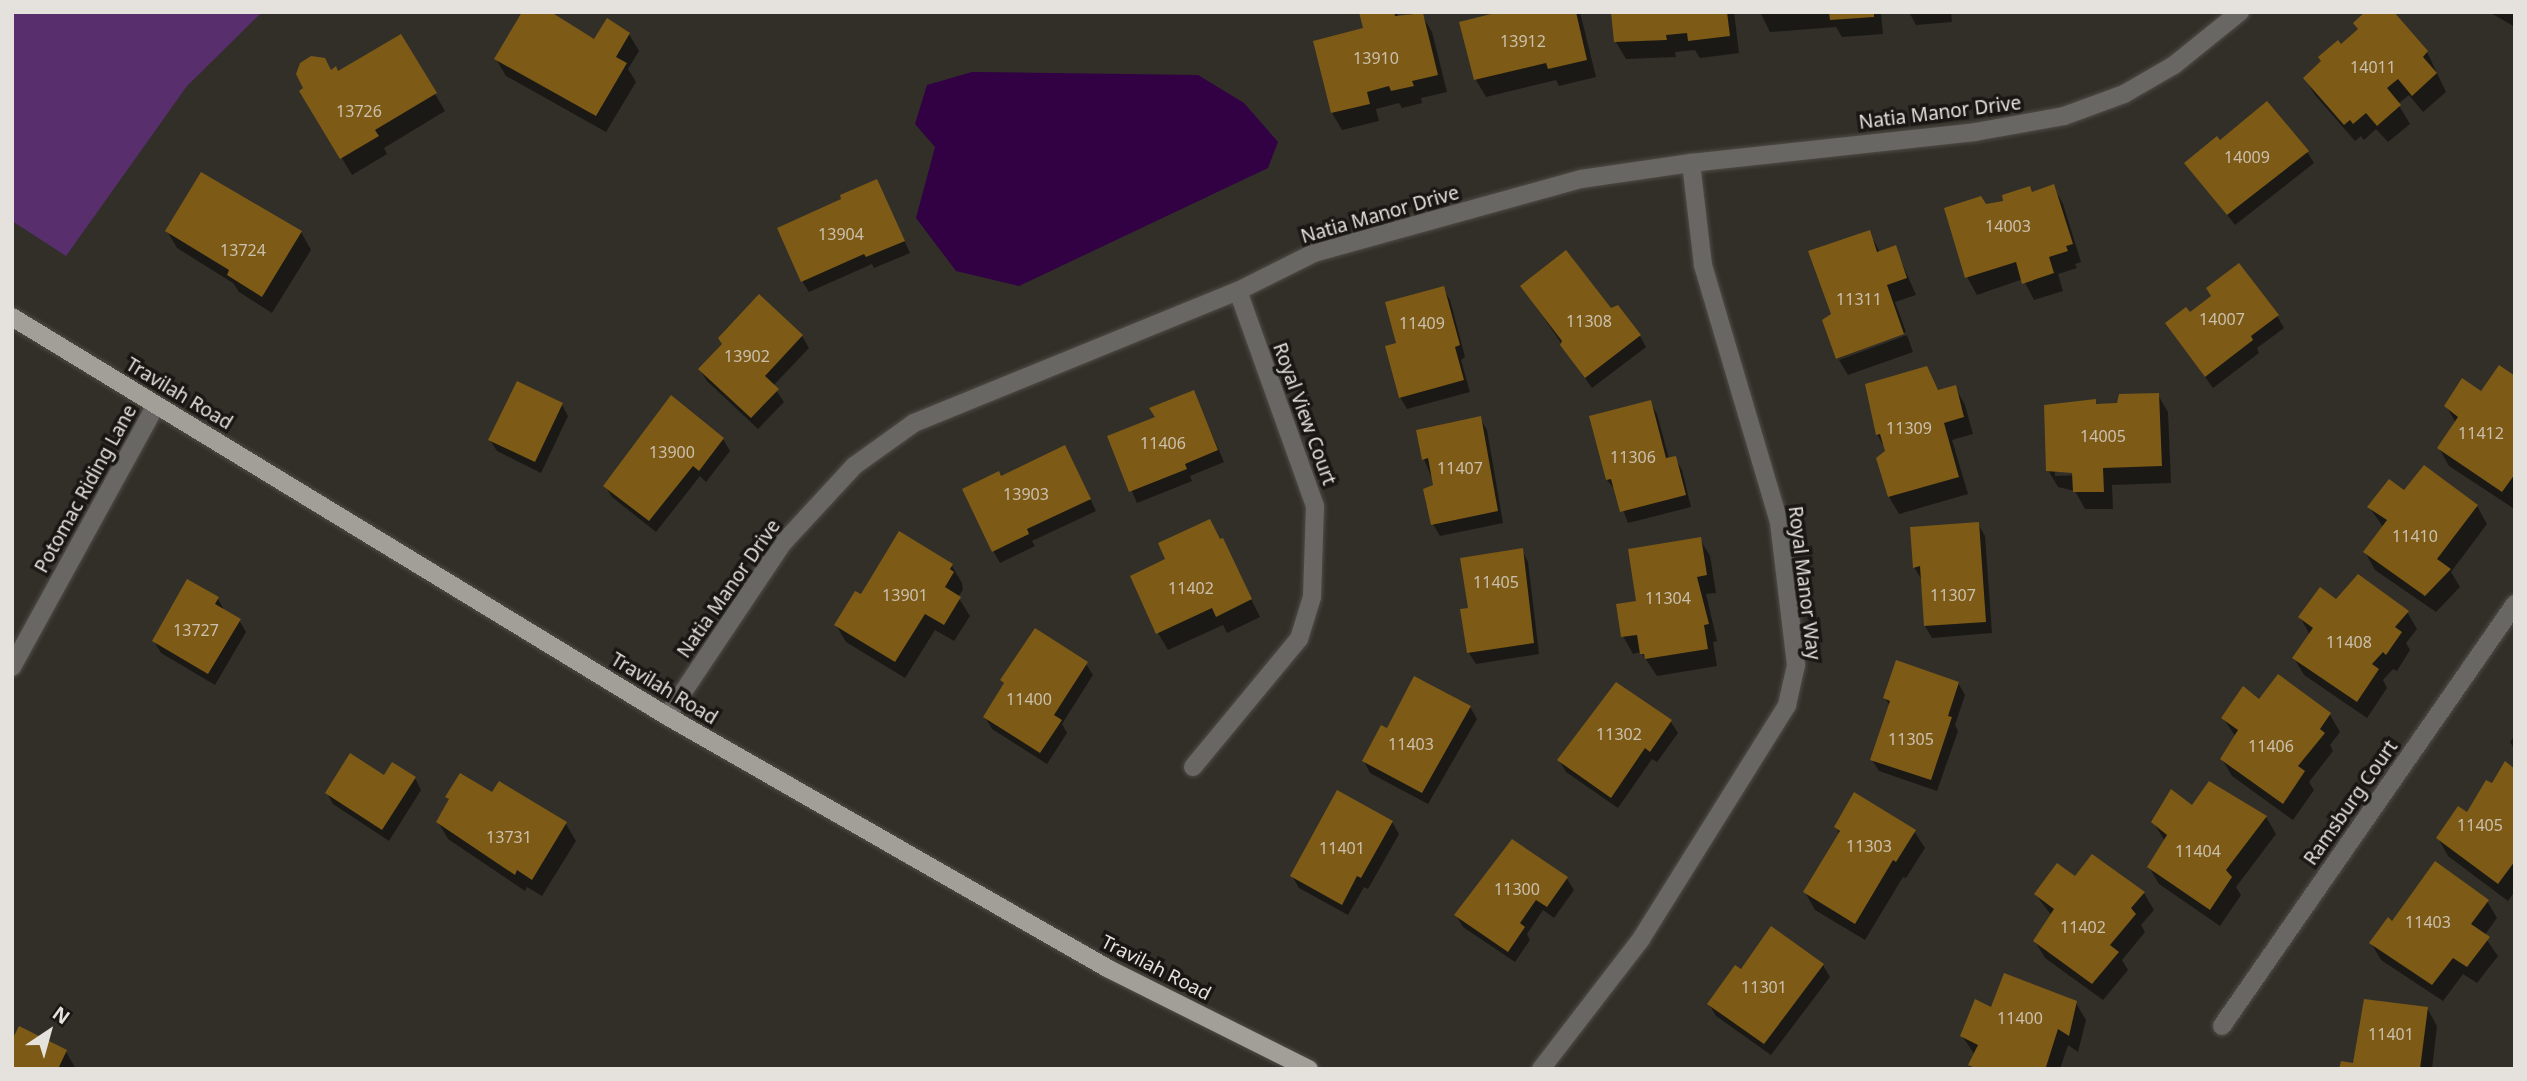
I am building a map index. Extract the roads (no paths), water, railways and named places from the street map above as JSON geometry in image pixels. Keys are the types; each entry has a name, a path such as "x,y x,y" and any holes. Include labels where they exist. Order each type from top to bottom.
{"main road":[{"name":"Travilah Road","path":"12,317 667,716 1107,968 1309,1069"}],"street":[{"name":"Natia Manor Drive","path":"667,716 783,543 854,466 914,423 1238,291 1314,253 1581,179 1691,163 1975,132 2064,116 2124,94 2174,65 2240,12"},
{"name":"Royal Manor Way","path":"1541,1069 1641,939 1787,705 1796,665 1779,522 1703,265 1691,163"},
{"name":"Royal View Court","path":"1193,767 1298,639 1312,597 1315,506 1238,291"},
{"name":"Potomac Riding Lane","path":"12,667 156,405"},
{"name":"Ramsburg Court","path":"2222,1026 2515,604"}]}
